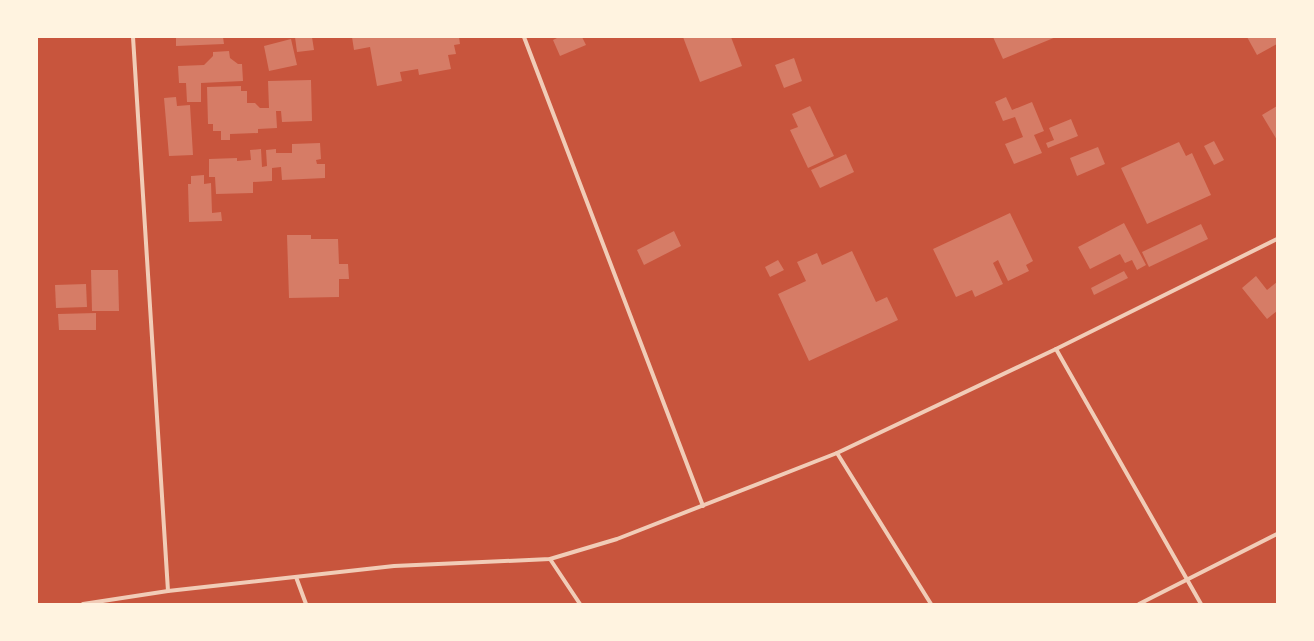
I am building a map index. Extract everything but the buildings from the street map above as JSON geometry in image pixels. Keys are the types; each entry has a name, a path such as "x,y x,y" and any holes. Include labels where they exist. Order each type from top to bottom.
{"street":[{"path":"132,37 168,591"},
{"path":"524,37 703,506"},
{"path":"83,604 168,591 394,566 550,559 617,539 837,452 1056,349 1277,239"},
{"path":"1056,349 1201,604"},
{"path":"837,452 932,604"},
{"path":"1139,604 1277,534"},
{"path":"550,559 580,604"},
{"path":"296,577 306,604"}]}
